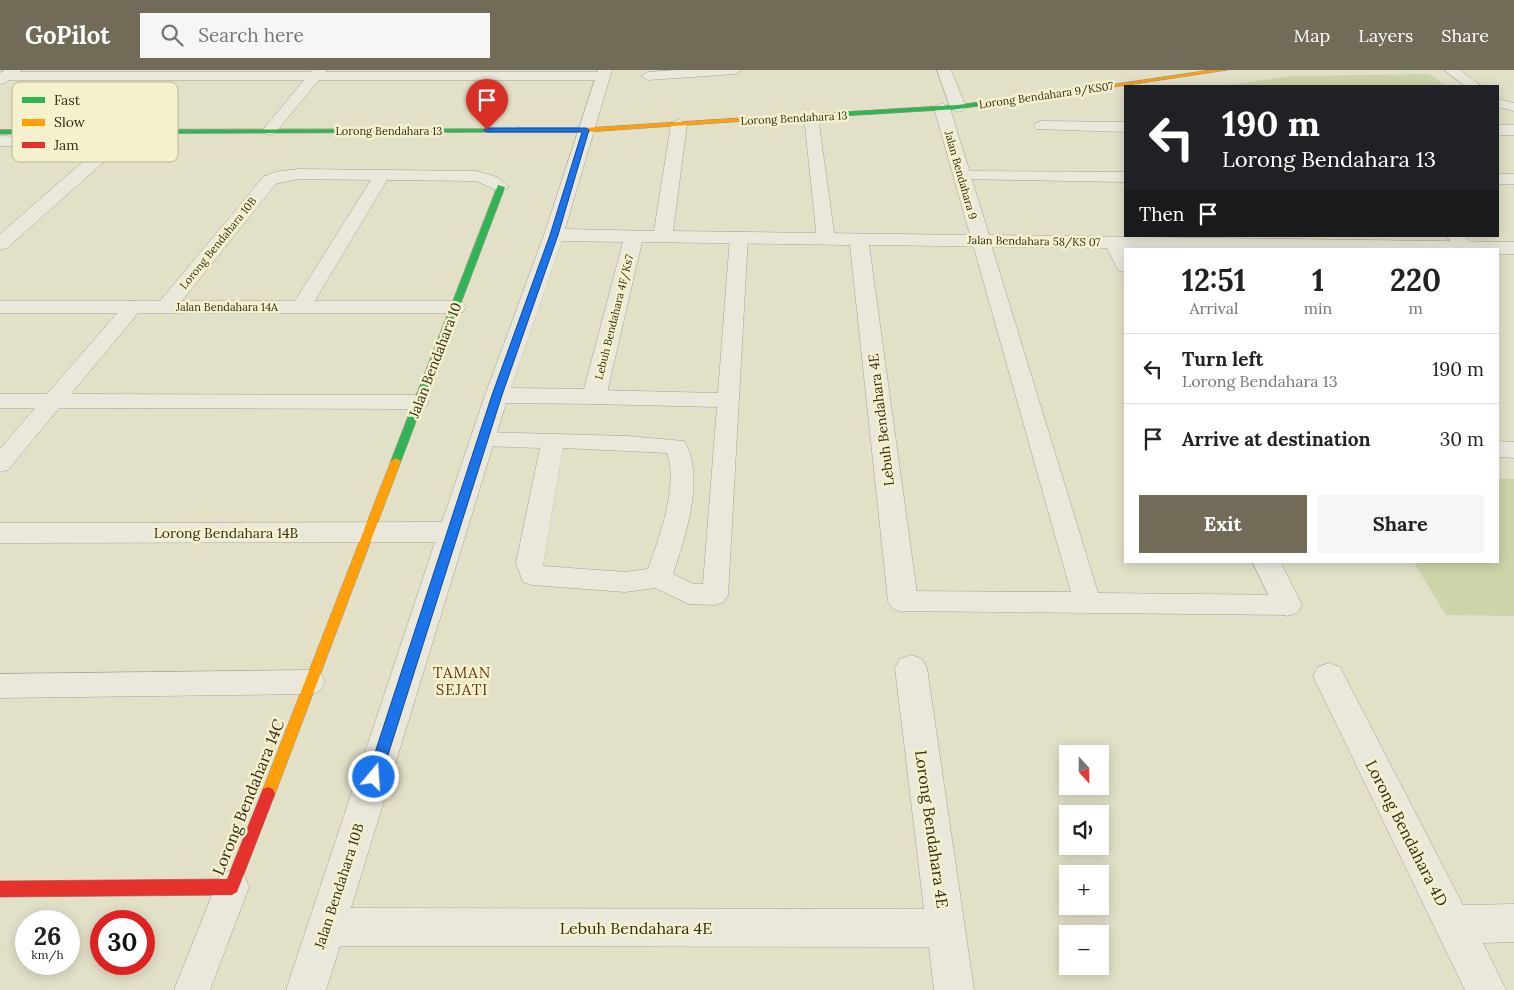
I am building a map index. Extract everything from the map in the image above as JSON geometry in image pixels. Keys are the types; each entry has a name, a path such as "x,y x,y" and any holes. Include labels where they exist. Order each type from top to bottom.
{"street":[{"name":"Jalan Bendahara 9","path":"944,70 962,176 981,241"},
{"name":"Lorong Bendahara 9/KS07","path":"950,108 1224,70"},
{"name":"Jalan Bendahara 10B","path":"306,990 452,532 497,395 554,235 605,73"},
{"name":"Lorong Bendahara 13","path":"178,131 586,130 950,108"},
{"path":"663,236 679,124"},
{"path":"1042,126 1124,127"},
{"path":"1499,130 1514,130"},
{"path":"0,244 94,162"},
{"name":"Lorong Bendahara 10B","path":"166,307 270,180"},
{"name":"Jalan Bendahara 10","path":"368,532 501,187"},
{"name":"Jalan Bendahara 58/KS 07","path":"554,235 981,241 1460,242 1514,248"},
{"name":"Lebuh Bendahara 4F/Ks7","path":"594,397 634,236"},
{"name":"Lebuh Bendahara 4E","path":"859,239 903,601"},
{"path":"1114,242 1124,264"},
{"name":"Jalan Bendahara 14A","path":"0,307 455,307"},
{"path":"497,395 594,397"},
{"path":"1499,450 1514,450"},
{"name":"Lorong Bendahara 14C","path":"0,889 232,887 368,532"},
{"name":"Lorong Bendahara 14B","path":"0,533 452,532"},
{"path":"1267,563 1287,605"},
{"name":"Lorong Bendahara 4E","path":"911,668 954,990"},
{"name":"Lorong Bendahara 4D","path":"1329,676 1486,990"},
{"path":"1452,924 1514,923"},
{"name":"Lebuh Bendahara 4E","path":"326,927 946,928"}],"lane":[{"path":"648,76 735,70"},
{"path":"1451,70 1473,85"},
{"path":"268,131 317,73"},
{"path":"7,75 605,73"},
{"path":"1499,103 1514,107"},
{"path":"811,116 826,239"},
{"path":"270,180 281,176 298,174 476,176 491,180 501,187"},
{"path":"301,307 382,174"},
{"path":"962,176 1124,177"},
{"path":"1499,179 1514,180"},
{"path":"553,440 529,563 532,575 625,582 658,578 689,594 715,595 739,237"},
{"path":"981,241 1087,602"},
{"path":"0,464 133,307"},
{"path":"594,397 728,400"},
{"path":"0,401 418,402"},
{"path":"483,439 553,440 676,446 682,461 680,497 666,558 658,578"},
{"path":"903,601 1287,605"},
{"path":"0,686 310,682"},
{"path":"192,990 232,887"}],"green space":[{"path":"1429,74 1445,85 1229,85 1292,76"},
{"path":"1499,479 1514,479 1514,616 1446,615 1414,563 1499,563"}],"traffic: fast":[{"path":"743,120 958,107 1107,86"},
{"path":"178,131 517,130"},
{"path":"0,132 12,132"},
{"path":"396,461 501,187"}],"traffic: slow":[{"path":"1107,86 1224,70"},
{"path":"517,130 586,130 743,120"},
{"path":"268,794 396,461"}],"traffic: jam":[{"path":"0,889 232,887 268,794"}],"district":[{"name":"TAMAN SEJATI","path":"462,680"}],"route":[{"path":"374,777 497,395 554,235 586,130 487,130"}]}
